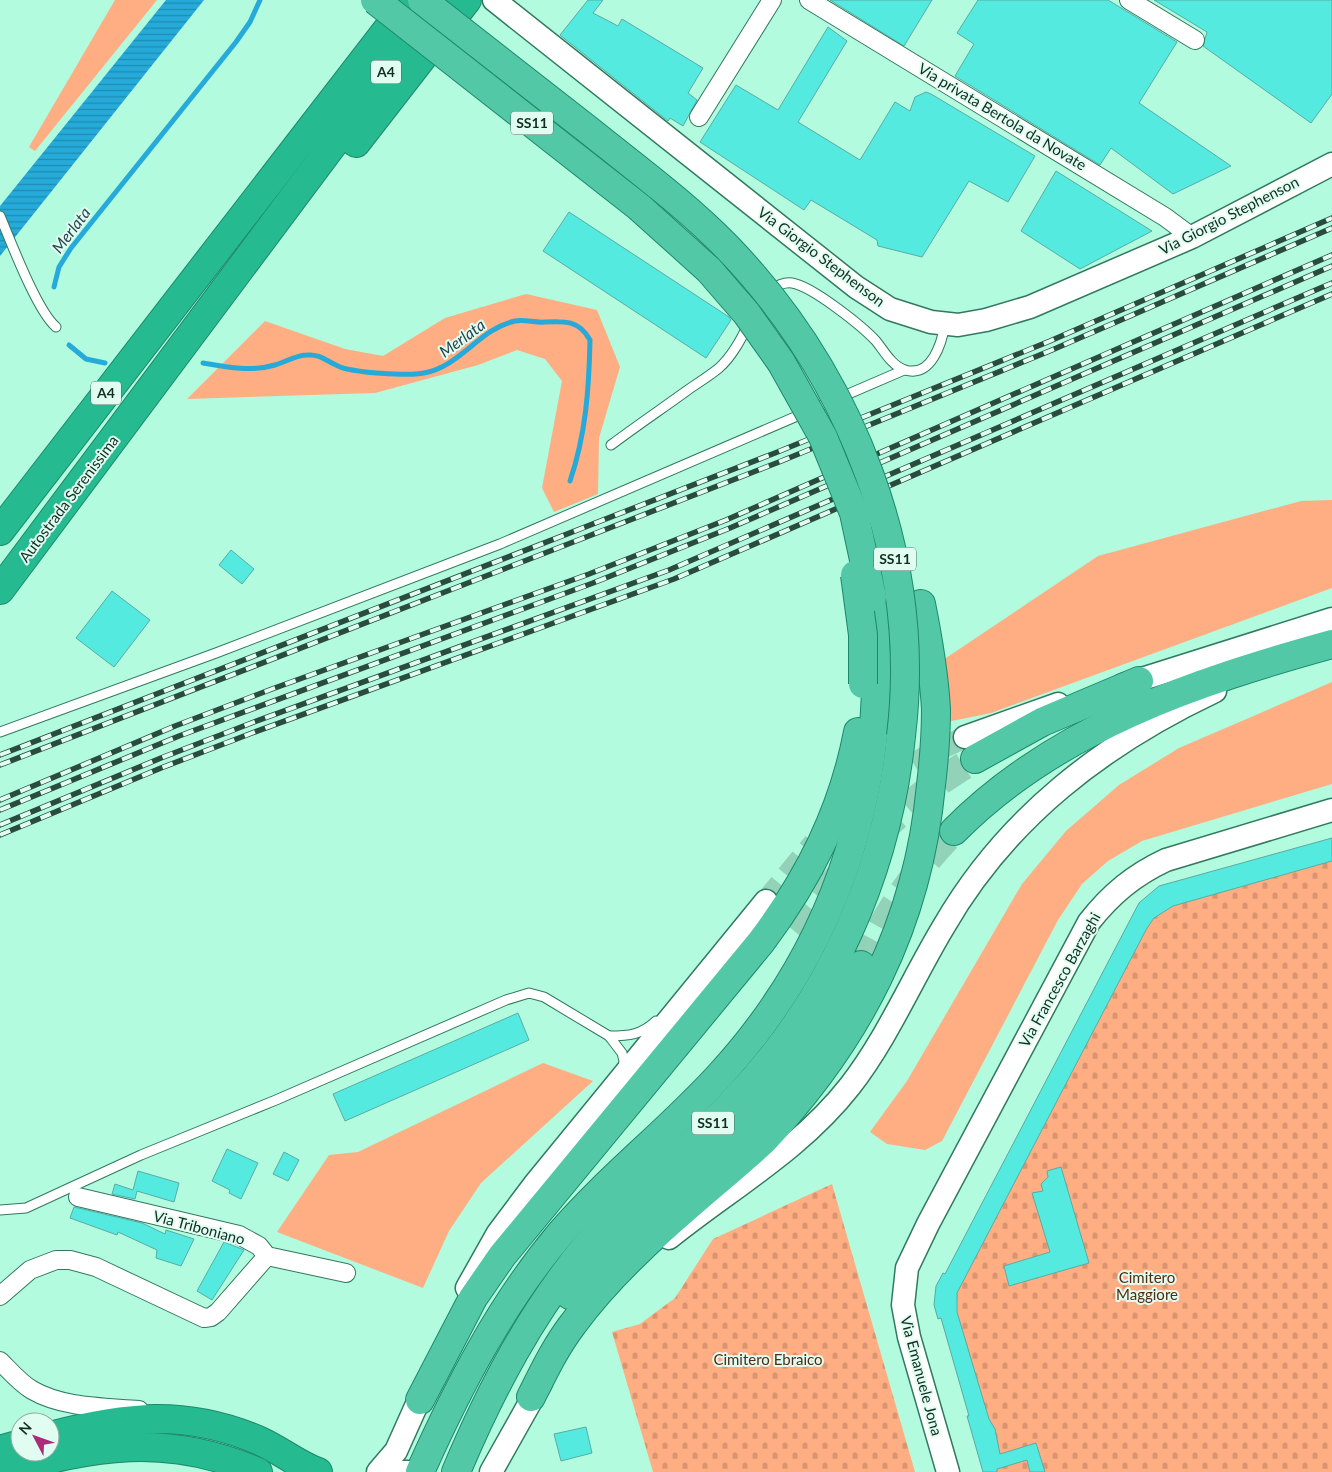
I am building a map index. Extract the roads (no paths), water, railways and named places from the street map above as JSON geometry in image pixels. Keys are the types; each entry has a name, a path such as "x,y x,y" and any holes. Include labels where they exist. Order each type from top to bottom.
{"highway":[{"name":"SS11","path":"376,0 596,172 686,248 747,314 781,362 807,405 823,438 854,513 867,564 875,623 878,679 871,759 858,823 841,878 818,932 790,984 755,1034 718,1078 595,1196 541,1258 508,1305 435,1438 397,1472"},
{"name":"A4","path":"0,531 409,0"},
{"name":"SS11","path":"422,0 641,171 711,232 748,270 776,304 815,362 846,419 880,502 895,563 906,659 898,764 886,828 868,885 844,944 813,1000 781,1047 748,1087 608,1223 555,1287 524,1333 497,1381 456,1472"},
{"name":"A4","path":"137,408 441,0"},
{"path":"137,408 240,291 467,0"},
{"path":"531,1397 560,1342 590,1303 648,1244 763,1141 814,1082 846,1038 885,966 914,881 930,798 936,712 933,672 921,604 884,473 868,440 832,393"},
{"path":"420,1400 473,1298 519,1232 762,942 781,915 808,873 841,799 854,751 861,708 863,660 861,618 850,552 842,522 817,454 807,405"},
{"name":"Autostrada Serenissima","path":"0,590 137,408"},
{"path":"954,831 971,814 1029,768 1072,741 1116,718 1145,705 1256,667 1332,644"},
{"path":"970,748 1042,722 1139,681"},
{"path":"435,1438 483,1325 512,1276 582,1186 793,930"},
{"path":"464,1472 524,1358 558,1309 614,1248 707,1163 764,1105 824,1028 861,965"},
{"path":"60,1434 108,1422 138,1418 167,1418 198,1422 230,1429 261,1442 318,1472"},
{"path":"1,1472 58,1456 123,1446 151,1446 195,1452 239,1464 258,1472"}],"street":[{"name":"Via Giorgio Stephenson","path":"494,0 874,300 890,309 914,318 946,324 986,320 1030,307 1192,237 1332,164"},
{"path":"699,117 772,0"},
{"name":"Via privata Bertola da Novate","path":"809,0 1165,217 1192,237"},
{"path":"1129,0 1196,40"},
{"path":"1139,681 1332,619"},
{"path":"491,1472 531,1397 582,1326 632,1270 678,1230 785,1153 830,1110 855,1079 881,1040 924,960 961,898 982,869 1030,816 1092,762 1148,726 1216,690 1332,644"},
{"name":"Via Francesco Barzaghi","path":"956,1171 1089,922 1105,901 1121,886 1143,871 1166,860 1332,810"},
{"path":"397,1472 396,1451 420,1400 459,1303 498,1233 617,1080 766,901"},
{"name":"Via Emanuele Jona","path":"948,1472 909,1337 903,1305 907,1268 956,1171"},
{"name":"Via Triboniano","path":"78,1197 239,1236 259,1246 267,1256 346,1273"},
{"path":"0,1296 30,1270 50,1262 70,1260 96,1267 204,1318 211,1317 218,1312 267,1256"},
{"path":"0,1361 32,1390 49,1398 91,1406 147,1411 198,1422"}],"lane":[{"path":"0,216 50,322 56,327"},
{"path":"610,445 719,368 737,344 759,304 771,290 784,283 792,283 806,288 825,300 874,340 888,357 904,370"},
{"path":"0,732 216,654 500,544 904,370 912,371 921,368 936,356 946,324"},
{"path":"609,1036 633,1036 641,1033 709,970"},
{"path":"0,1210 26,1208 141,1155 276,1100 506,1000 529,993 544,997 609,1036 622,1052 624,1061 617,1080"}],"water":[{"path":"166,0 204,0 0,256 0,206"}],"waterway":[{"name":"Merlata","path":"54,287 59,267 71,248 236,42 250,22 260,0"},
{"name":"Merlata","path":"203,363 239,368 257,368 275,365 303,355 312,355 338,366 355,370 417,374 437,369 449,363 502,325 522,320 570,323 586,333 590,340 586,411 580,446 570,481"},
{"name":"Merlata","path":"69,345 86,359 105,363"}],"tunnel":[{"path":"886,782 930,754 965,737"},
{"path":"793,930 886,826 927,791 975,759"},
{"path":"861,965 891,911 913,878 954,831"},
{"path":"766,901 814,843"}],"railway":[{"path":"0,755 775,453 1050,341 1332,218"},
{"path":"0,765 779,462 1052,350 1332,228"},
{"path":"0,800 175,726 589,574 726,520 1332,255"},
{"path":"0,810 179,736 593,583 730,528 1332,266"},
{"path":"0,825 161,758 254,722 669,570 1332,283"},
{"path":"0,835 161,768 252,733 674,579 1332,294"}],"park label":[{"name":"Cimitero Maggiore","path":"1147,1286"},
{"name":"Cimitero Ebraico","path":"768,1360"}]}
